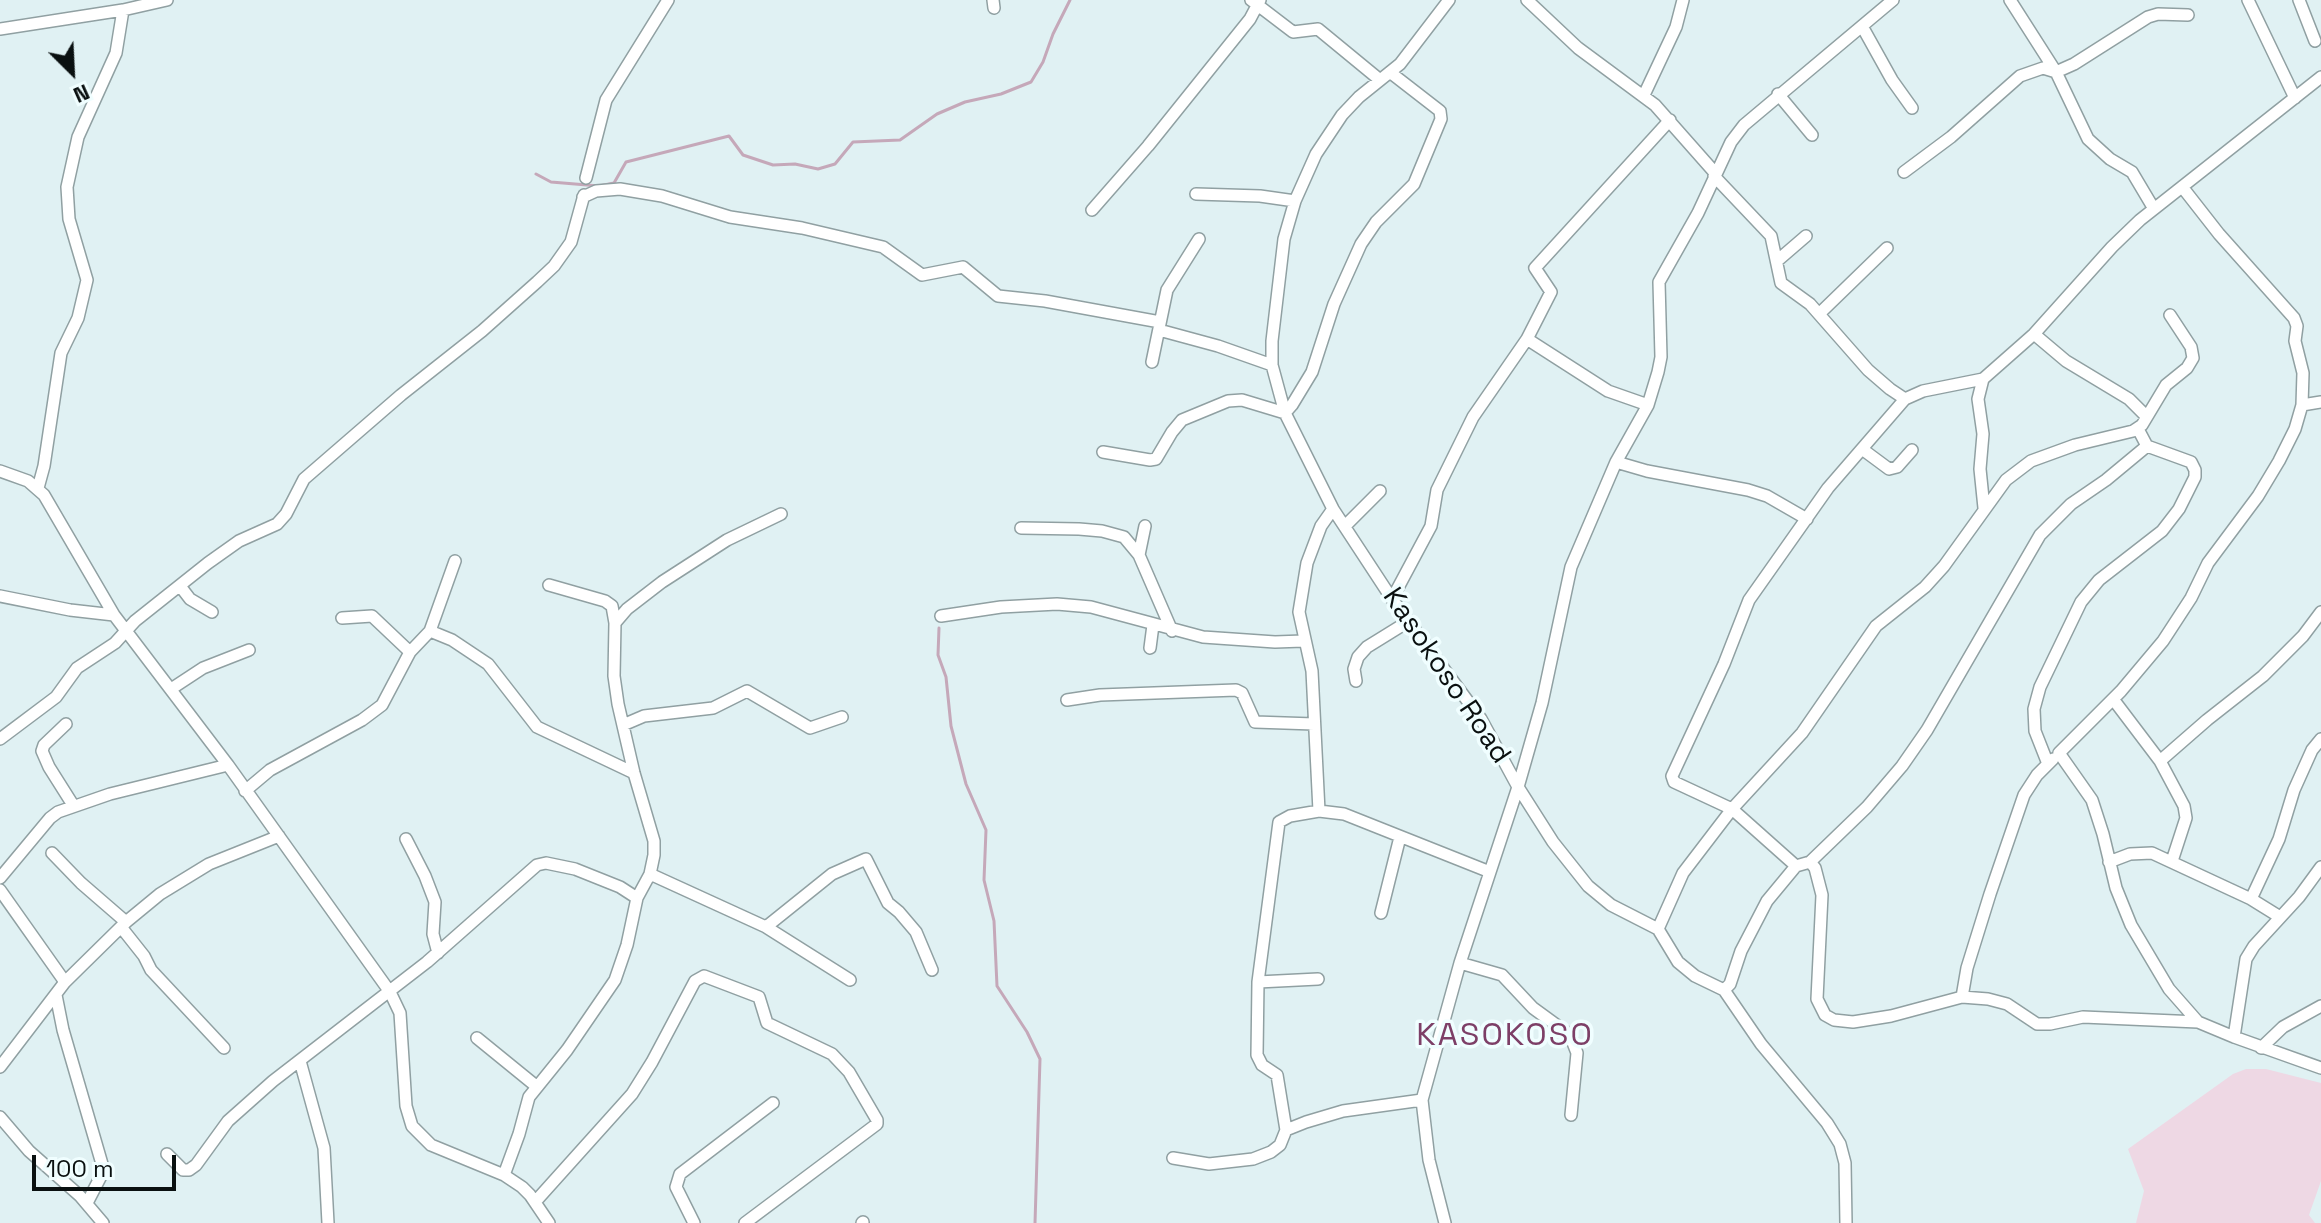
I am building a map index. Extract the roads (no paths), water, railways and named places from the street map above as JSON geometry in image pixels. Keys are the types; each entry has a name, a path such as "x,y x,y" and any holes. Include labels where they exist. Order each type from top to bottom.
{"street":[{"path":"0,29 167,0"},
{"path":"586,178 606,100 668,0"},
{"name":"Kasokoso Road","path":"1445,1223 1429,1160 1422,1100 1460,963 1518,787 1481,719 1392,599 1333,509 1285,413 1272,365 1273,314 1284,239 1295,201 1329,132 1359,97 1386,77 1449,0"},
{"path":"1527,0 1578,48 1644,95 1670,120 1767,231 1781,283 1819,314 1868,370 1905,399"},
{"path":"1644,95 1676,27 1683,0"},
{"path":"1846,1223 1845,1163 1840,1144 1827,1123 1761,1044 1724,990 1695,976 1678,962 1658,929 1611,905 1588,886 1553,842 1518,787 1542,703 1571,567 1616,462 1648,405 1661,357 1657,286 1698,213 1731,142 1744,125 1893,0"},
{"path":"2010,0 2056,72 2088,139 2110,159 2132,172 2154,209"},
{"path":"2248,0 2295,98"},
{"path":"2299,0 2315,41"},
{"path":"1092,210 1250,19 1256,2 1293,32 1318,29 1440,111 1441,119 1414,184 1376,222 1361,244 1334,304 1312,372 1285,413 1236,399 1182,420 1156,459 1103,452"},
{"path":"38,488 61,353 78,318 87,280 69,219 67,187 78,137 116,53 123,10"},
{"path":"1904,172 1951,137 2020,76 2043,68 2056,72 2089,57 2148,17 2158,14 2188,15"},
{"path":"1863,28 1892,80 1912,108"},
{"path":"1796,866 1732,809 1674,782 1672,776 1712,691 1749,600 1828,488 1905,399 1923,391 1983,379 2034,334 2112,247 2154,209 2321,77"},
{"path":"1778,94 1812,135"},
{"path":"1392,599 1431,526 1437,490 1473,417 1527,339 1551,292 1535,268 1670,120"},
{"path":"1962,997 1967,968 2024,795 2048,764 2113,699 2163,641 2191,598 2208,563 2258,496 2295,429 2302,405 2303,373 2295,341 2297,326 2294,318 2219,234 2183,188"},
{"path":"0,739 56,697 77,668 115,643 135,621 180,586 239,541 277,524 286,514 304,479 401,395 482,331 554,266 571,242 584,196 596,191 620,189 662,196 730,217 802,228 883,247 922,275 963,267 998,296 1045,301 1159,326 1272,365"},
{"path":"1196,194 1260,196 1295,201"},
{"path":"1777,261 1806,236"},
{"path":"1152,362 1167,290 1199,239"},
{"path":"1819,314 1887,248"},
{"path":"1658,929 1683,873 1732,809 1802,733 1876,626 1932,580 2006,480 2031,461 2075,445 2138,429 2169,380 2187,368 2193,358 2191,347 2170,315"},
{"path":"2034,334 2066,361 2129,399 2146,416"},
{"path":"1527,339 1608,391 1648,405"},
{"path":"1983,379 1978,399 1983,434 1980,469 1984,508"},
{"path":"2302,405 2321,402"},
{"path":"2048,764 2035,731 2034,709 2040,687 2081,602 2099,580 2162,531 2179,509 2195,477 2191,462 2147,446 2138,429"},
{"path":"1724,990 1734,974 1760,911 1796,866 1810,862 1867,807 1911,754 1946,701 2040,535 2071,504 2147,446"},
{"path":"1862,449 1889,469 1897,467 1912,450"},
{"path":"1616,462 1748,490 1767,496 1807,519"},
{"path":"0,471 38,488 114,615 228,765 390,992 400,1013 406,1106 412,1126 431,1145 504,1175 522,1187 549,1223"},
{"path":"1345,526 1380,491"},
{"path":"1319,811 1312,671 1299,612 1302,586 1321,526 1333,509"},
{"path":"615,623 627,609 662,582 727,540 781,514"},
{"path":"1139,555 1145,526"},
{"path":"1021,528 1079,529 1115,534 1130,542 1139,555 1172,631"},
{"path":"245,791 270,770 362,720 382,705 410,652 430,631 455,561"},
{"path":"504,1175 526,1104 536,1086 567,1050 615,980 627,945 637,898 653,863 654,841 634,773 614,676 614,611 609,603 549,585"},
{"path":"180,586 190,599 212,612"},
{"path":"0,596 114,615"},
{"path":"941,616 1001,607 1057,604 1091,607 1203,637 1303,641"},
{"path":"2160,761 2263,676 2303,636 2321,612"},
{"path":"342,618 372,616 410,652"},
{"path":"1356,681 1354,664 1363,651 1409,621"},
{"path":"1150,648 1153,625"},
{"path":"430,631 452,640 488,664 537,727 634,773"},
{"path":"171,689 203,668 249,650"},
{"path":"1067,700 1100,695 1236,690 1242,693 1255,722 1314,724"},
{"path":"623,725 655,714 713,708 747,691 810,728 842,717"},
{"path":"2113,699 2160,761 2186,813 2172,861"},
{"path":"66,724 44,745 42,751 73,805"},
{"path":"2251,899 2279,839 2294,790 2312,750 2321,739"},
{"path":"2059,753 2092,800 2131,925 2169,989 2198,1022"},
{"path":"0,878 50,818 73,805 228,765"},
{"path":"1173,1158 1209,1164 1253,1159 1280,1145 1286,1130 1277,1075 1257,1059 1258,982 1277,825 1290,816 1319,811 1344,814 1490,872"},
{"path":"0,1067 65,982 123,925 160,894 198,870 279,836"},
{"path":"1381,913 1400,837"},
{"path":"406,839 435,902 433,934 438,953"},
{"path":"2109,862 2139,852 2152,853 2251,899 2280,917"},
{"path":"52,853 123,925 151,970 224,1048"},
{"path":"766,927 832,874 866,859 888,903 916,932 932,970"},
{"path":"1810,862 1815,868 1822,895 1817,999 1825,1015 1834,1020 1853,1022 1891,1016 1962,997 1988,999 2007,1004 2037,1024 2083,1017 2198,1022 2261,1048 2321,1063"},
{"path":"167,1154 183,1170 196,1165 228,1121 438,953 541,863 596,876 637,898"},
{"path":"650,874 766,927 850,980"},
{"path":"2234,1037 2246,959 2254,946 2319,874"},
{"path":"0,890 65,982"},
{"path":"1460,963 1502,975 1533,1008 1570,1035 1577,1053 1571,1115"},
{"path":"535,1202 632,1094 695,981 704,976 759,997 767,1023 832,1054 849,1072 877,1120 877,1124 745,1223"},
{"path":"1258,982 1318,979"},
{"path":"56,995 63,1030 102,1164 101,1176 87,1203"},
{"path":"2261,1048 2283,1027 2321,1006"},
{"path":"477,1038 536,1086"},
{"path":"300,1061 324,1148 328,1223"},
{"path":"1286,1130 1343,1111 1422,1100"},
{"path":"694,1223 676,1187 680,1174 773,1103"},
{"path":"0,1117 5,1132 87,1203 103,1223"}],"waterway":[{"path":"536,174 551,182 599,186 614,183 626,162 729,136 743,155 773,165 795,164 818,169 835,164 853,142 900,140 937,114 1031,82 1070,0"},
{"path":"939,628 938,655 946,677 951,726 966,784 986,830 984,880 994,921 997,986 1027,1032 1040,1059 1035,1223"}],"district":[{"name":"KASOKOSO","path":"1505,1036"}]}
